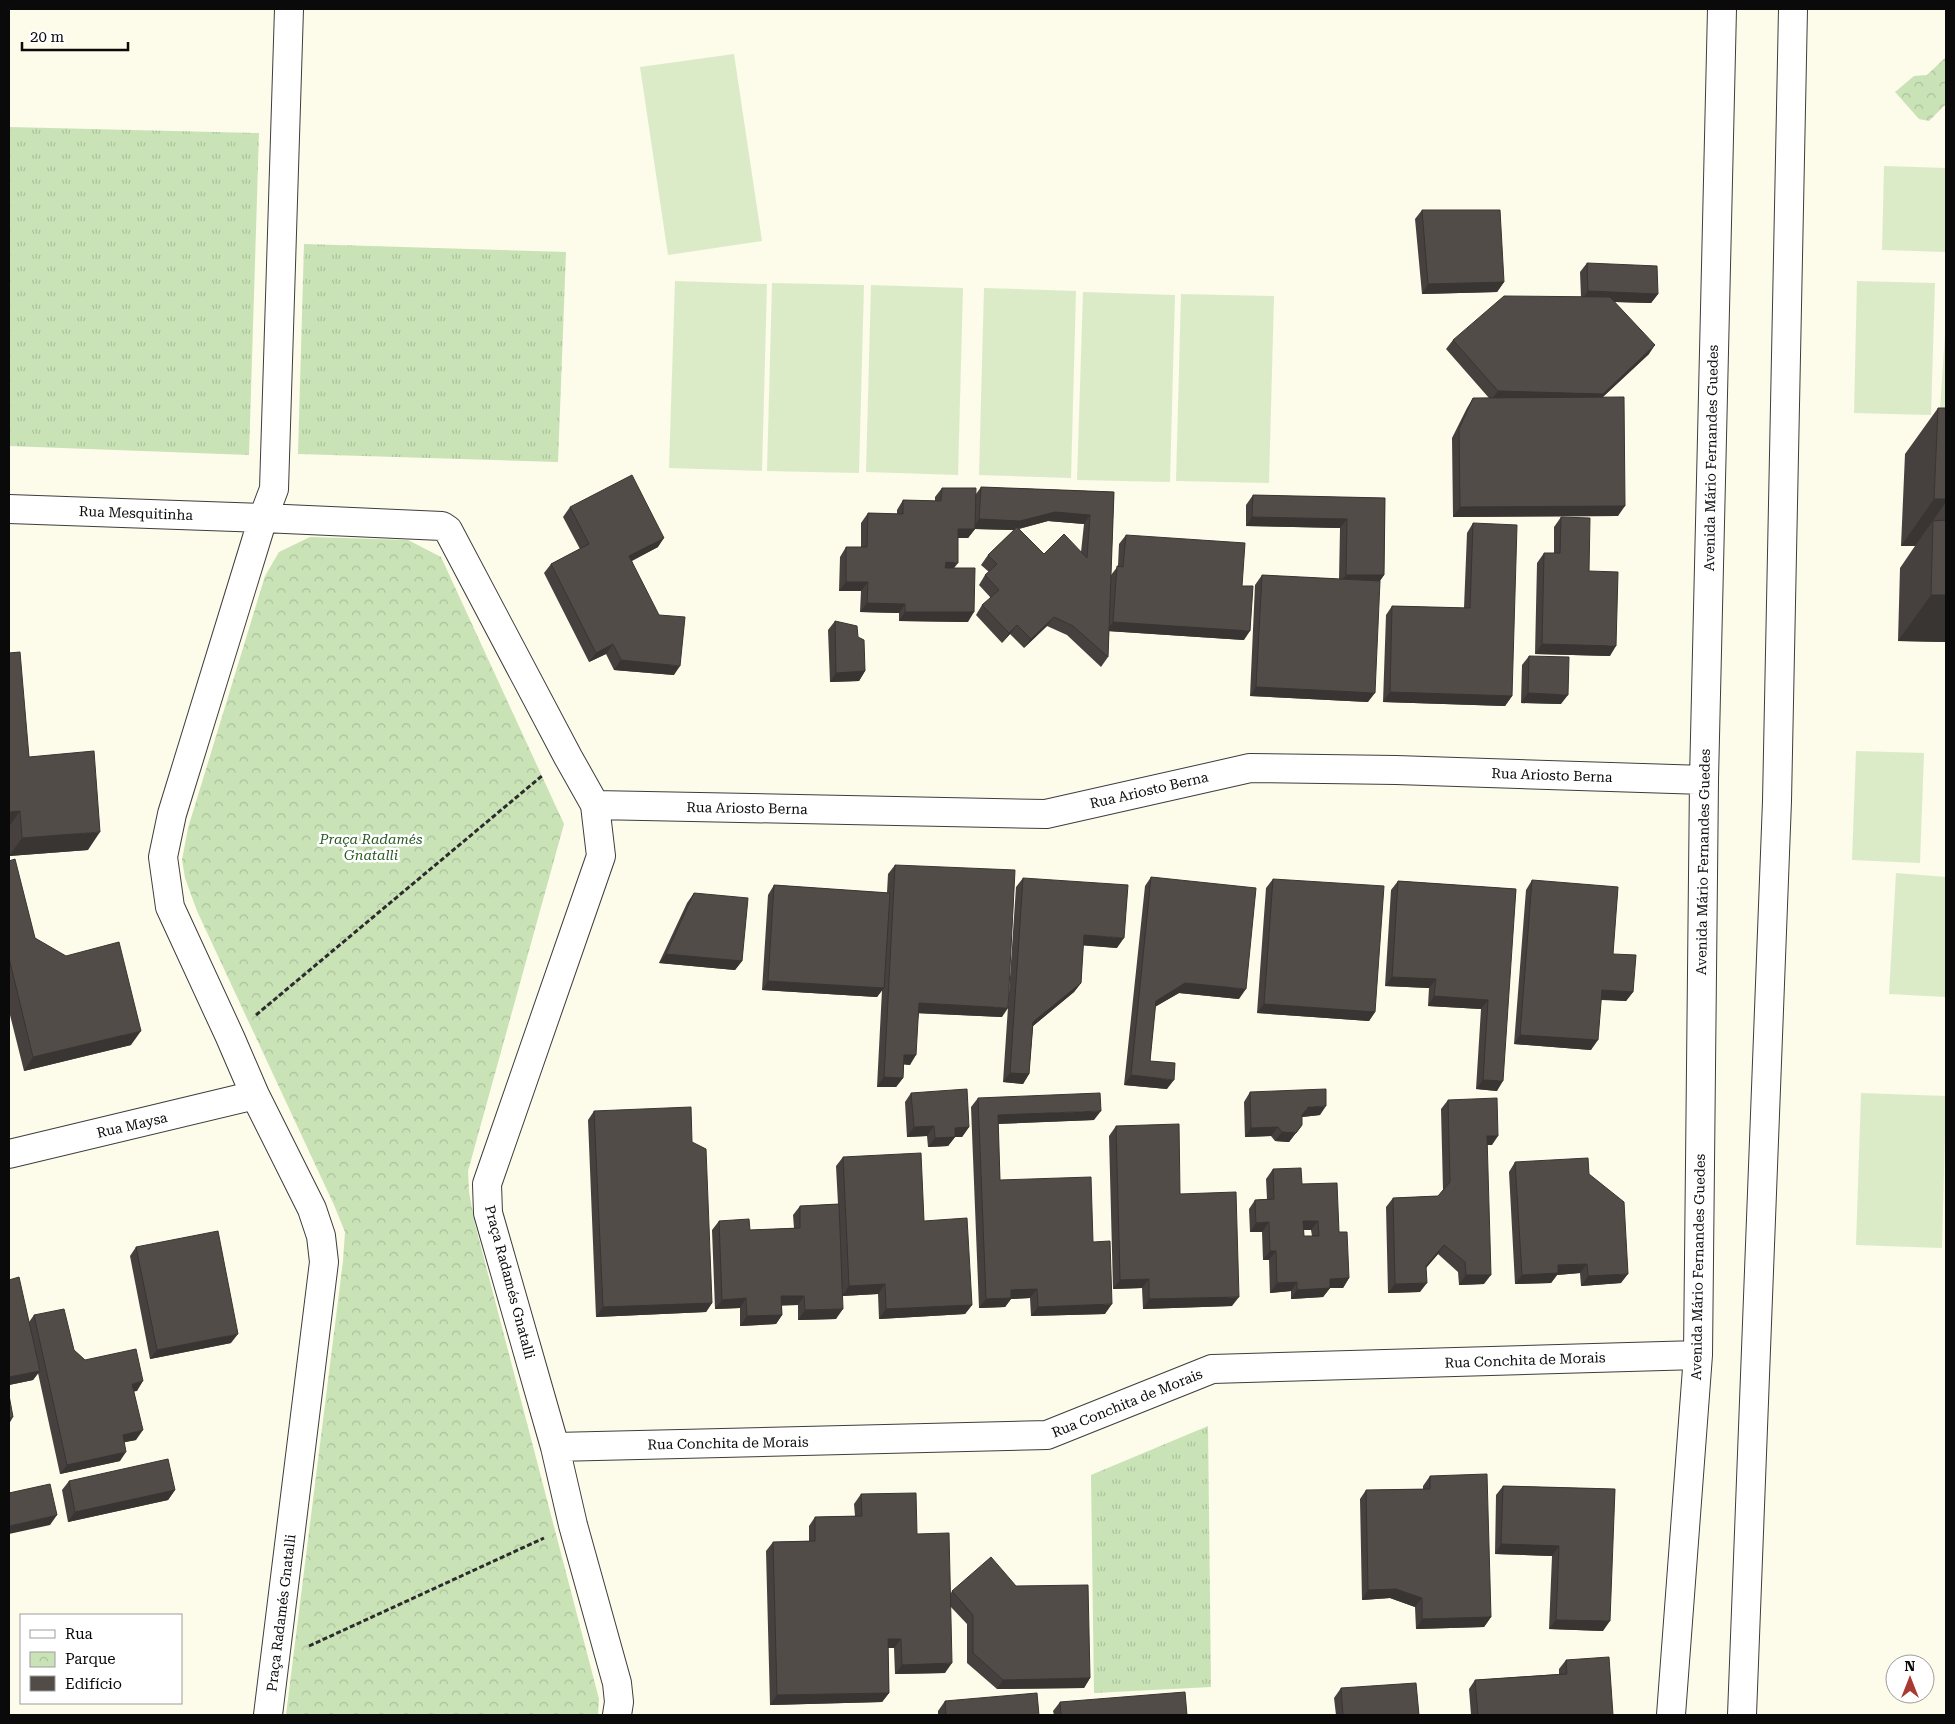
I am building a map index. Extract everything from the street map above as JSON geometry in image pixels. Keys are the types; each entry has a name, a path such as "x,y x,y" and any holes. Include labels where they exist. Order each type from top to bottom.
{"street":[{"path":"262,518 274,489 289,9"},
{"name":"Avenida Mário Fernandes Guedes","path":"1671,1715 1698,1355 1704,780 1722,9"},
{"path":"1742,1715 1777,801 1793,9"},
{"name":"Rua Mesquitinha","path":"9,509 262,518"},
{"name":"Praça Radamés Gnatalli","path":"268,1715 324,1262 321,1236 312,1209 255,1095 170,907 163,857 172,814 262,518 442,526 448,530 595,805 601,856 487,1184 488,1214 555,1447 573,1525 617,1683 620,1702 618,1715"},
{"name":"Rua Ariosto Berna","path":"595,805 1046,814 1250,768 1396,770 1704,780"},
{"name":"Rua Maysa","path":"9,1154 255,1095"},
{"name":"Rua Conchita de Morais","path":"555,1447 1047,1435 1212,1369 1698,1355"}],"path":[{"path":"230,1037 538,778 568,757"},
{"path":"276,1660 573,1525"}],"green space":[{"path":"734,54 762,241 668,255 640,67"},
{"path":"1946,57 1946,104 1929,121 1919,119 1895,92 1914,76 1927,75"},
{"path":"9,127 259,133 249,455 9,446"},
{"path":"1884,166 1946,168 1946,252 1882,250"},
{"path":"304,244 566,252 558,462 298,454"},
{"path":"675,281 767,284 762,471 669,468"},
{"path":"1857,281 1935,283 1931,415 1854,413"},
{"path":"772,283 864,285 859,473 767,471"},
{"path":"871,285 963,288 958,475 866,472"},
{"path":"984,288 1076,291 1071,478 979,475"},
{"path":"1083,292 1175,295 1170,482 1077,480"},
{"path":"1181,294 1274,296 1269,483 1176,481"},
{"path":"1946,320 1946,432 1939,424"},
{"name":"Praça Radamés Gnatalli","path":"310,537 408,540 441,557 564,824 468,1171 469,1192 475,1224 599,1699 598,1715 286,1715 343,1261 345,1232 197,911 185,878 182,860 188,828 265,576 279,552"},
{"path":"1856,751 1924,753 1920,863 1852,860"},
{"path":"1896,873 1946,877 1946,997 1889,994"},
{"path":"1861,1093 1946,1096 1942,1248 1856,1245"},
{"path":"1208,1426 1211,1687 1094,1693 1091,1475"}],"building":[{"path":"1422,210 1500,210 1504,282 1428,284"},
{"path":"1587,263 1657,266 1658,294 1588,291"},
{"path":"1504,296 1610,297 1655,345 1603,394 1498,391 1453,340"},
{"path":"1624,397 1625,506 1460,507 1459,429 1473,398"},
{"path":"1938,408 1946,408 1946,499 1934,499"},
{"path":"632,475 664,538 629,556 659,615 685,617 680,666 621,660 613,644 596,653 551,564 589,544 570,507"},
{"path":"981,487 1114,492 1108,657 1073,626 1054,617 1031,639 1017,625 1009,633 982,605 999,590 985,575 997,564 988,555 1017,527 1044,554 1064,534 1087,558 1090,515 1055,512 1020,521 979,519"},
{"path":"942,488 976,488 975,529 958,529 958,563 946,562 945,568 975,568 974,612 905,612 905,604 867,603 868,582 846,582 846,547 867,547 868,513 903,514 903,500 941,501"},
{"path":"1253,495 1385,498 1384,575 1346,575 1347,519 1252,517"},
{"path":"1561,517 1590,518 1589,571 1618,572 1616,646 1542,644 1544,553 1560,553"},
{"path":"1946,520 1946,595 1931,595 1933,521"},
{"path":"1473,523 1517,525 1512,696 1390,692 1392,606 1470,608"},
{"path":"1126,535 1245,543 1242,586 1253,586 1250,631 1113,622 1117,566 1123,567"},
{"path":"1262,575 1380,581 1375,693 1256,687"},
{"path":"835,621 857,626 858,637 864,640 865,671 836,673"},
{"path":"20,652 29,757 94,751 100,832 22,838 20,811 9,812 9,653"},
{"path":"1529,656 1569,657 1568,695 1528,693"},
{"path":"15,859 35,938 66,956 119,942 141,1031 33,1057 9,958 9,861"},
{"path":"895,865 1015,870 1008,1008 919,1003 916,1055 904,1055 903,1078 884,1077"},
{"path":"1151,877 1256,888 1246,989 1185,983 1156,1001 1150,1061 1175,1063 1174,1080 1131,1075"},
{"path":"1023,878 1128,885 1124,938 1084,935 1081,983 1033,1022 1029,1074 1010,1073"},
{"path":"1273,879 1384,886 1375,1012 1264,1004"},
{"path":"1532,880 1618,887 1613,954 1636,955 1633,992 1602,990 1598,1040 1520,1035"},
{"path":"1398,881 1516,889 1503,1081 1483,1080 1488,1000 1434,996 1436,979 1392,977"},
{"path":"774,885 890,893 884,988 768,981"},
{"path":"694,893 748,898 742,961 666,954"},
{"path":"967,1089 969,1127 955,1128 955,1137 935,1138 934,1126 914,1127 911,1093"},
{"path":"1326,1089 1326,1106 1308,1107 1302,1115 1302,1125 1296,1133 1282,1132 1278,1127 1251,1128 1250,1092"},
{"path":"1100,1093 1101,1111 998,1115 1000,1180 1091,1177 1093,1242 1110,1241 1112,1304 1038,1307 1037,1289 1011,1290 1011,1298 986,1299 978,1098"},
{"path":"1497,1098 1498,1136 1487,1136 1491,1275 1466,1275 1465,1262 1444,1245 1426,1266 1427,1283 1395,1284 1393,1198 1438,1196 1450,1182 1448,1100"},
{"path":"691,1107 692,1142 706,1149 712,1303 603,1307 594,1111"},
{"path":"1179,1124 1180,1194 1236,1192 1239,1297 1149,1299 1149,1279 1120,1280 1116,1126"},
{"path":"921,1153 924,1221 967,1218 972,1305 886,1309 885,1284 849,1286 843,1157"},
{"path":"1588,1158 1589,1174 1624,1202 1628,1274 1588,1276 1587,1264 1558,1265 1558,1273 1522,1275 1515,1162"},
{"path":"1301,1168 1302,1184 1337,1183 1339,1232 1347,1232 1349,1278 1330,1279 1330,1288 1297,1290 1297,1282 1277,1283 1276,1251 1270,1251 1269,1222 1256,1223 1255,1200 1274,1199 1273,1169","holes":["1303,1221 1318,1221 1319,1236 1304,1236"]},
{"path":"839,1204 843,1309 805,1310 804,1296 781,1296 782,1315 747,1316 746,1298 722,1300 719,1221 749,1219 750,1230 800,1228 800,1206"},
{"path":"218,1231 238,1334 157,1350 136,1247"},
{"path":"19,1277 40,1371 9,1377 9,1280"},
{"path":"64,1309 74,1350 85,1360 136,1349 143,1381 132,1384 143,1430 123,1435 126,1452 67,1465 34,1315"},
{"path":"9,1395 13,1417 9,1418"},
{"path":"168,1459 175,1490 75,1512 69,1481"},
{"path":"1487,1474 1491,1617 1422,1619 1422,1598 1396,1589 1368,1590 1366,1490 1430,1489 1430,1476"},
{"path":"50,1484 57,1515 9,1526 9,1493"},
{"path":"1503,1486 1615,1489 1610,1621 1556,1620 1559,1546 1501,1544"},
{"path":"916,1493 917,1534 949,1533 952,1663 902,1665 901,1639 888,1639 889,1693 777,1695 773,1542 815,1541 815,1517 862,1516 861,1494"},
{"path":"991,1557 1016,1586 1088,1585 1090,1678 1003,1680 973,1653 973,1615 952,1591"},
{"path":"1609,1657 1613,1715 1478,1715 1475,1680 1567,1674 1566,1660"},
{"path":"1416,1683 1419,1715 1343,1715 1341,1688"},
{"path":"1185,1692 1187,1715 1061,1715 1060,1702"},
{"path":"1037,1693 1039,1715 946,1715 945,1701"}]}
